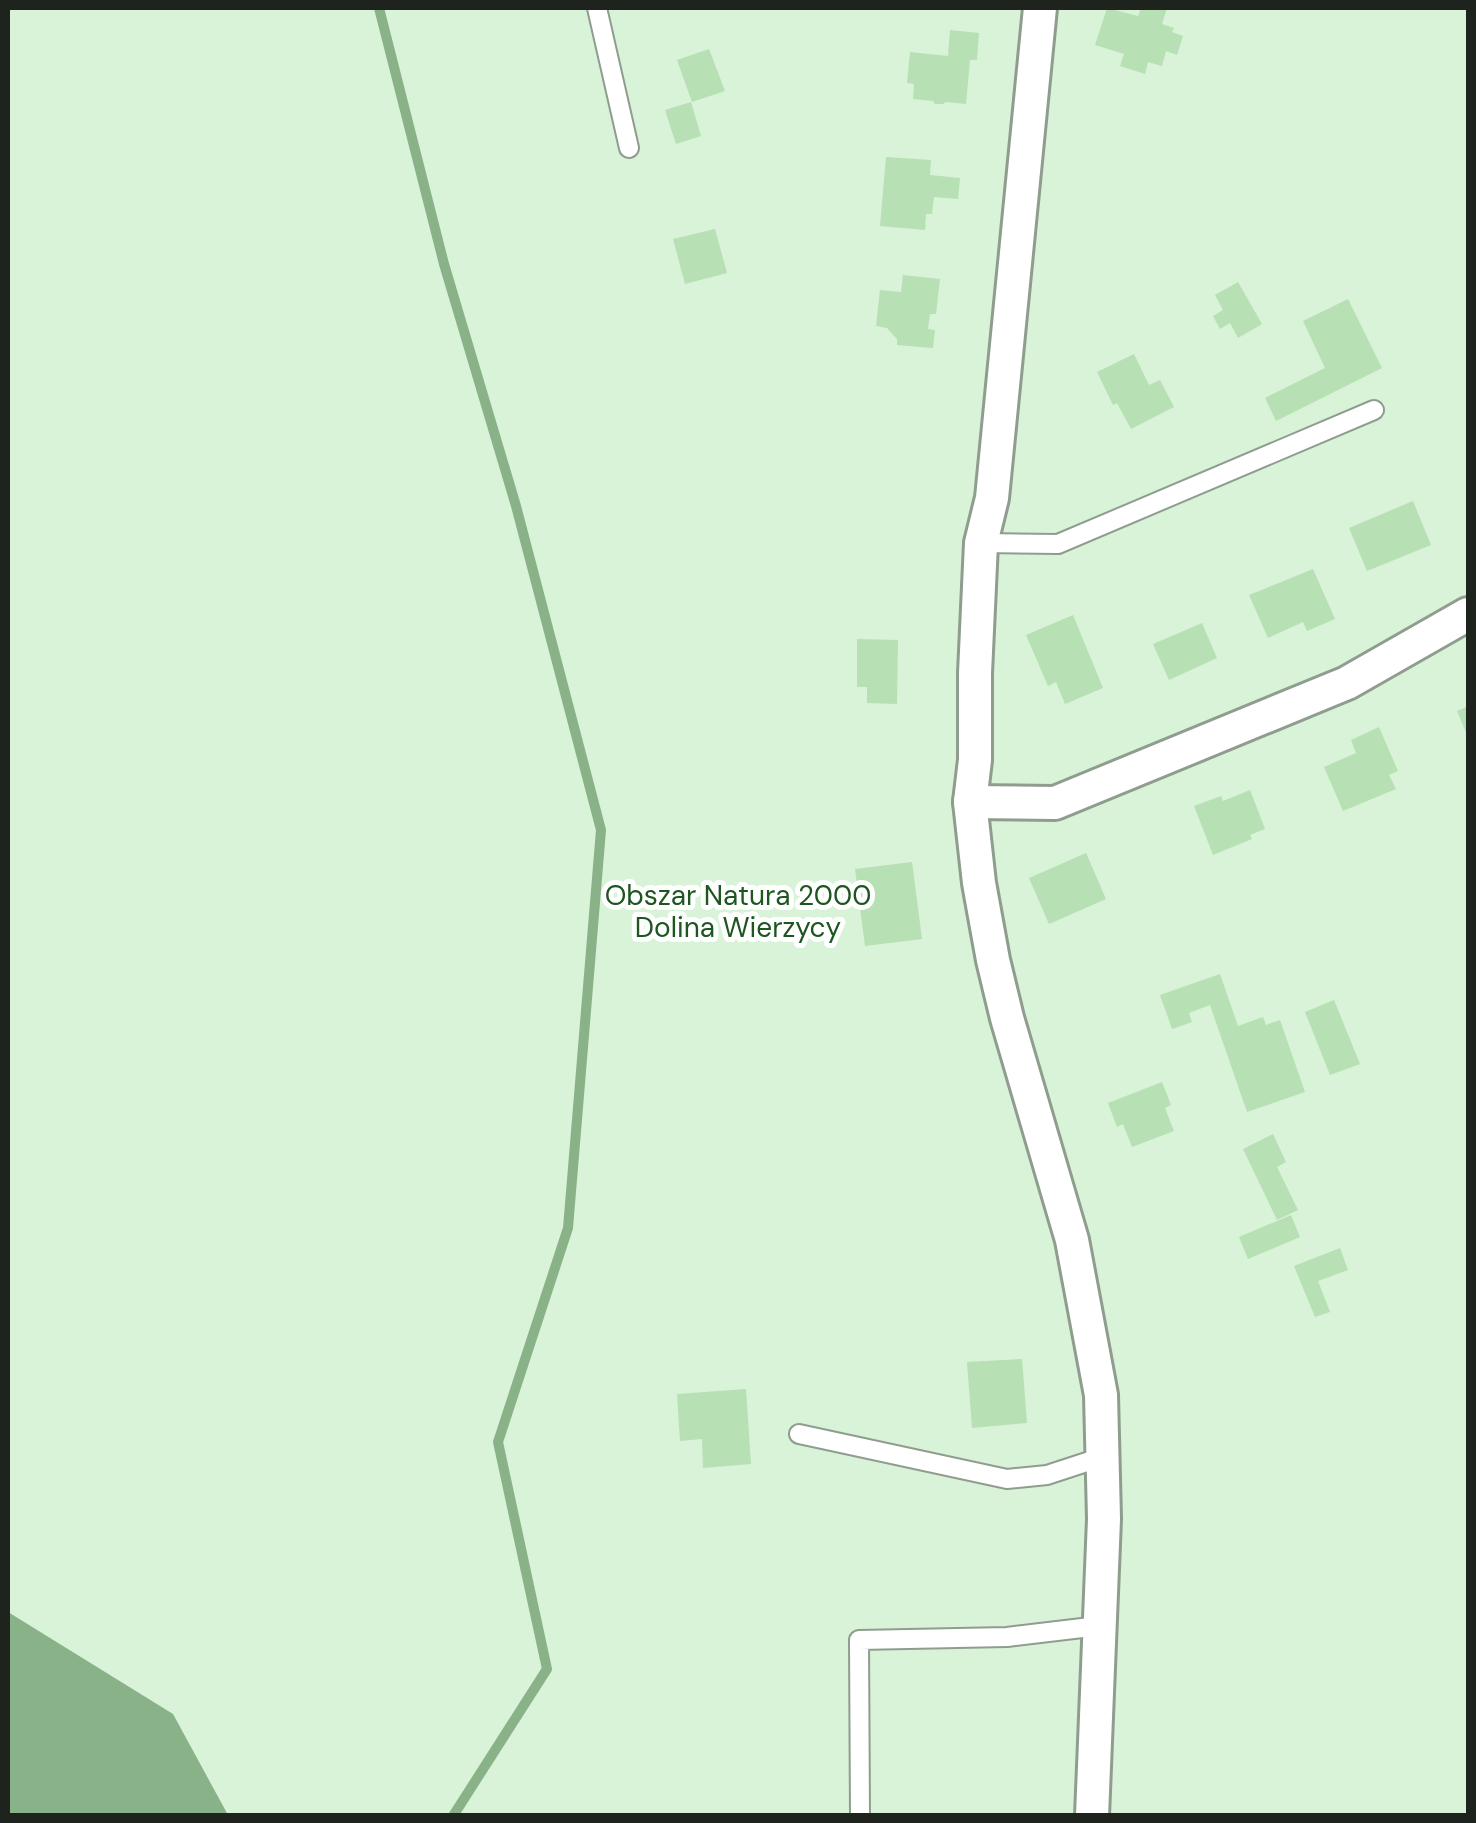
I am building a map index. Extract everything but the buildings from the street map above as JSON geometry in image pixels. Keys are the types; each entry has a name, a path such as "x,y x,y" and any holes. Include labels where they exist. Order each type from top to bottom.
{"street":[{"path":"1040,8 992,498 982,543 974,673 975,760 970,802 979,883 1006,1018 1072,1240 1101,1396 1104,1518 1092,1816"},
{"path":"970,802 1055,803 1347,683 1468,614"}],"lane":[{"path":"596,8 629,148"},
{"path":"982,543 1058,544 1374,410"},
{"path":"799,1434 1007,1479 1047,1474 1102,1457"},
{"path":"860,1816 859,1640 1008,1638 1099,1626"}],"green space":[{"name":"Obszar Natura 2000 Dolina Wierzycy","path":"8,8 1468,8 1468,1815 8,1816"}],"shaded area":[{"path":"8,1612 173,1714 228,1815 8,1815"}],"waterway":[{"path":"379,8 444,264 516,506 601,830 568,1228 498,1442 547,1669 453,1816"}]}
